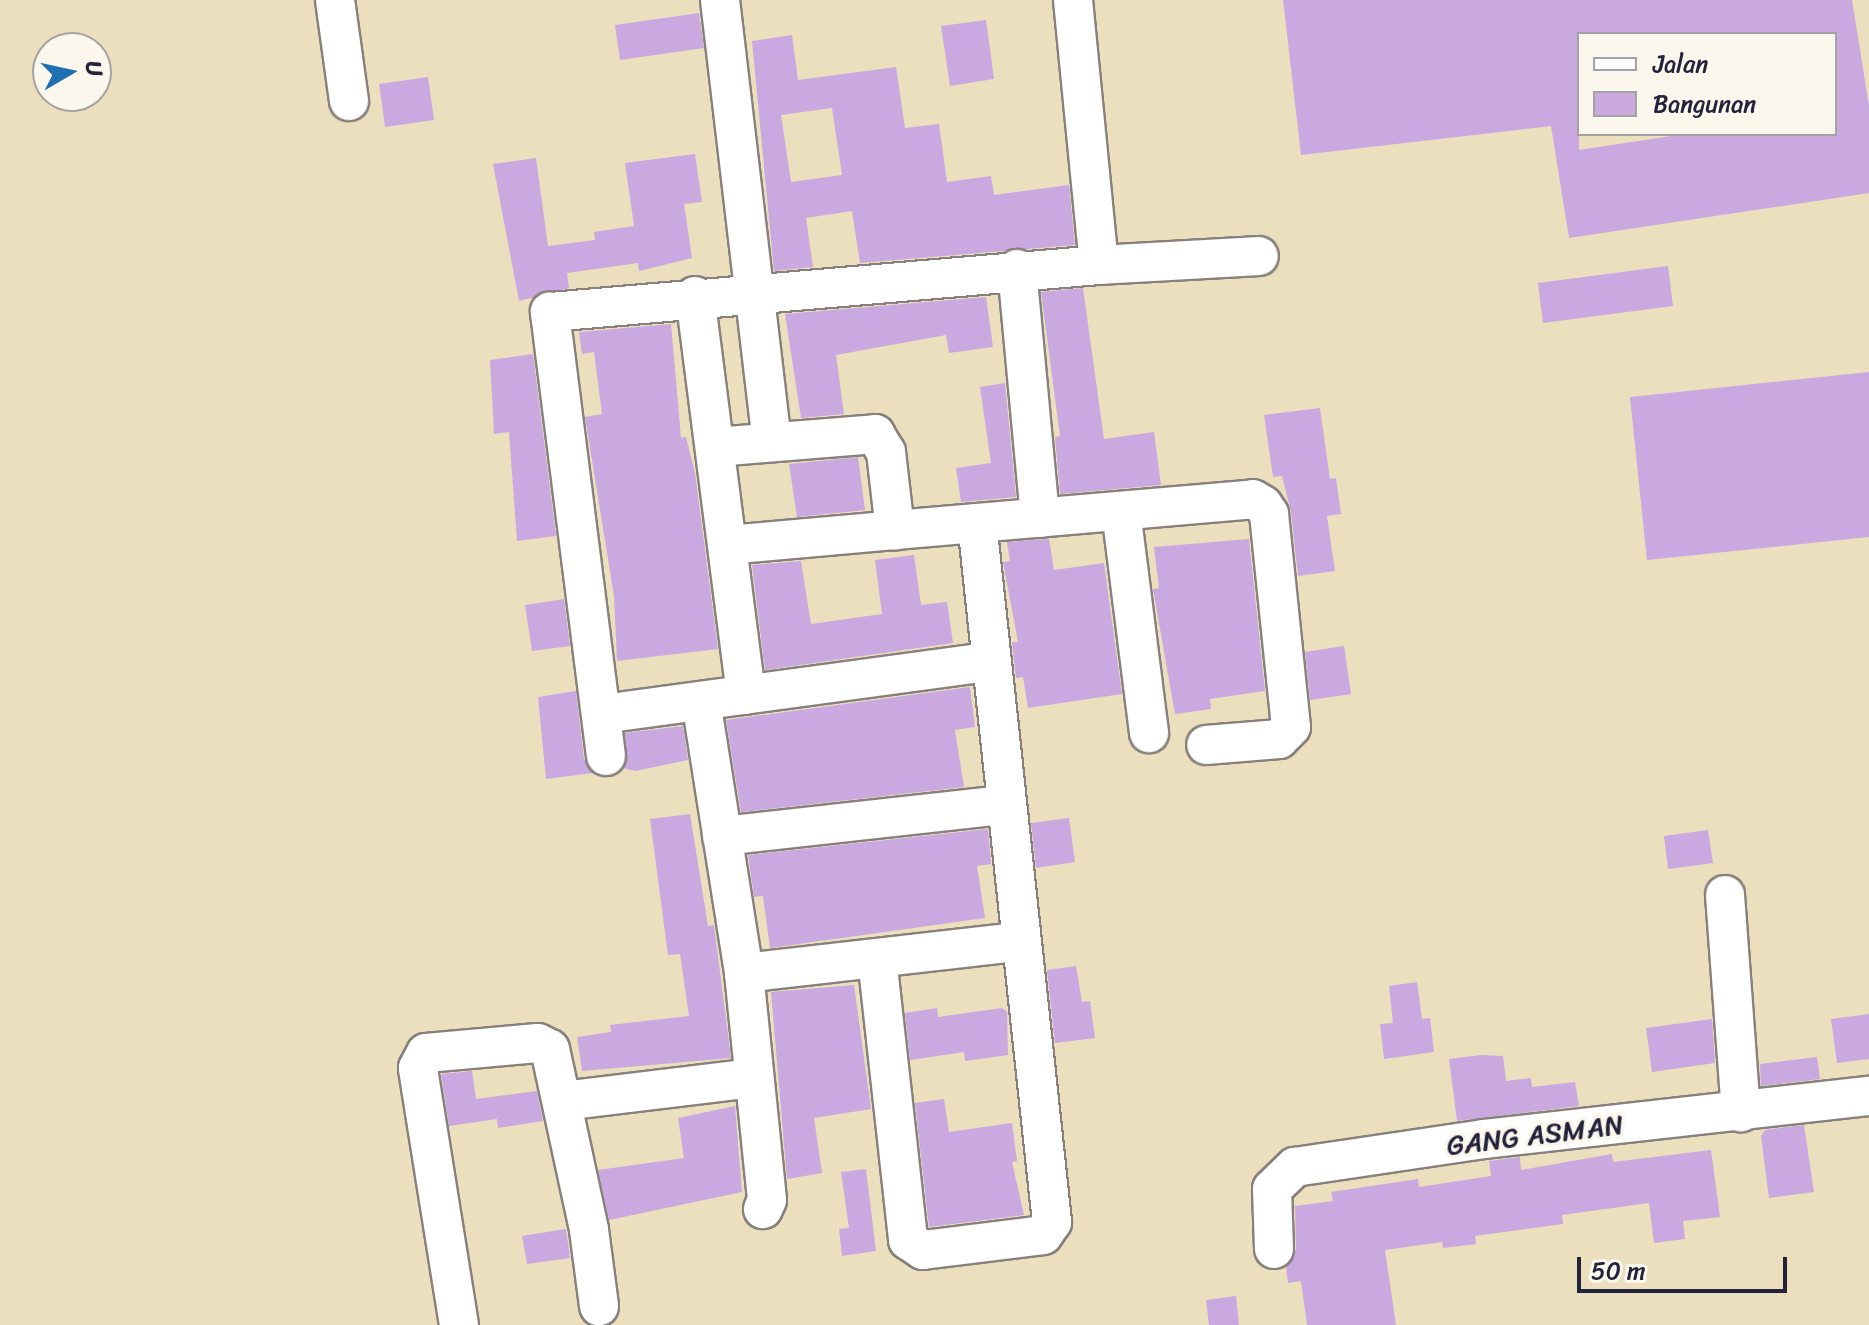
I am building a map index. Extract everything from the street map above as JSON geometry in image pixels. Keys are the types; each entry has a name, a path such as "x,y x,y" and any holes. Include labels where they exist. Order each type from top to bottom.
{"street":[{"path":"335,0 349,101"},
{"path":"720,0 772,441"},
{"path":"1073,0 1099,265"},
{"path":"606,756 603,714 548,315 560,307 1017,269 1259,256"},
{"path":"1017,269 1040,518"},
{"path":"695,296 746,695"},
{"path":"715,447 875,434 886,452 895,530"},
{"path":"728,545 1253,499 1269,514 1291,727 1279,739 1206,745"},
{"path":"1121,511 1149,733"},
{"path":"877,958 908,1240 923,1250 1043,1235 1052,1222 1018,942 977,523"},
{"path":"603,714 990,662"},
{"path":"701,701 744,973 752,1078 767,1200 763,1209"},
{"path":"722,836 1005,805"},
{"path":"1725,895 1741,1112"},
{"path":"744,973 1018,942"},
{"path":"459,1325 419,1061 426,1053 545,1044 553,1055 589,1230 599,1306"},
{"path":"562,1101 752,1078"},
{"name":"GANG ASMAN","path":"1274,1249 1273,1186 1295,1167 1484,1139 1869,1096"}],"building":[{"path":"1283,0 1852,0 1869,106 1869,193 1569,238 1551,126 1301,155"},
{"path":"699,13 704,48 620,60 615,25"},
{"path":"986,20 994,79 950,86 941,26"},
{"path":"792,35 798,80 896,67 905,128 939,124 947,182 991,176 994,195 1069,185 1075,245 860,263 852,211 806,218 813,267 774,271 752,41","holes":["832,108 842,175 791,182 781,115"]},
{"path":"428,77 434,120 385,127 379,84"},
{"path":"695,154 702,202 684,204 692,258 639,271 638,263 567,273 569,288 519,301 493,164 536,158 548,246 595,240 594,232 634,226 625,163"},
{"path":"1668,266 1673,306 1543,323 1538,283"},
{"path":"1083,288 1104,439 1154,432 1161,485 1060,494 1055,437 1060,436 1041,292"},
{"path":"986,297 993,347 949,353 946,335 836,355 844,414 801,418 785,314"},
{"path":"671,324 681,438 686,437 695,473 718,649 617,661 614,596 585,417 602,414 594,352 582,354 579,332"},
{"path":"533,354 556,536 517,541 509,432 494,434 490,360"},
{"path":"1869,372 1869,537 1647,560 1630,397"},
{"path":"1005,383 1016,497 961,502 956,468 991,463 980,387"},
{"path":"1320,408 1330,479 1336,478 1341,514 1327,516 1335,571 1298,576 1291,512 1282,476 1273,477 1264,415"},
{"path":"858,457 865,510 797,517 789,464"},
{"path":"1049,539 1054,570 1104,563 1122,694 1028,708 1023,677 1016,678 1012,642 1018,642 1003,562 1010,561 1007,542"},
{"path":"1249,539 1265,691 1210,699 1211,709 1175,714 1153,589 1159,588 1154,547"},
{"path":"914,555 921,605 947,602 953,643 765,670 752,565 801,561 811,624 882,614 875,560"},
{"path":"564,599 570,646 532,651 525,605"},
{"path":"1344,646 1351,694 1310,700 1305,652"},
{"path":"970,687 975,727 955,730 964,787 741,812 726,720"},
{"path":"576,691 584,759 593,773 546,779 538,697"},
{"path":"683,726 688,760 635,771 623,768 625,733"},
{"path":"690,814 708,926 714,925 731,1058 582,1071 577,1037 611,1032 610,1025 689,1016 680,954 668,955 650,819"},
{"path":"1069,818 1075,862 1036,868 1031,823"},
{"path":"988,829 991,864 977,866 985,918 770,948 763,896 754,897 748,855"},
{"path":"1708,830 1713,863 1668,869 1664,836"},
{"path":"1076,966 1082,1002 1090,1001 1095,1038 1055,1043 1047,970"},
{"path":"1417,982 1422,1019 1430,1018 1434,1052 1384,1059 1380,1024 1393,1023 1389,986"},
{"path":"854,985 871,1109 814,1118 822,1173 787,1179 771,992"},
{"path":"937,1008 938,1017 1002,1008 1007,1012 1008,1055 965,1061 964,1052 910,1060 905,1013"},
{"path":"1869,1014 1869,1059 1837,1063 1831,1019"},
{"path":"1712,1019 1715,1063 1652,1072 1646,1028"},
{"path":"1503,1056 1506,1081 1531,1078 1532,1087 1575,1082 1579,1106 1457,1121 1449,1059"},
{"path":"1817,1057 1820,1079 1761,1086 1760,1064"},
{"path":"472,1071 476,1099 537,1091 543,1121 498,1128 497,1119 449,1126 441,1074"},
{"path":"944,1099 949,1132 1012,1123 1017,1161 1012,1162 1024,1215 929,1227 915,1103"},
{"path":"735,1106 742,1192 609,1220 598,1170 684,1158 678,1118"},
{"path":"1804,1125 1814,1192 1769,1198 1761,1136 1765,1130"},
{"path":"1711,1150 1720,1217 1683,1221 1685,1239 1654,1243 1649,1203 1562,1215 1563,1224 1475,1236 1476,1244 1443,1248 1442,1242 1385,1250 1396,1325 1307,1325 1301,1281 1288,1283 1286,1267 1296,1249 1295,1206 1333,1201 1331,1192 1418,1179 1419,1187 1491,1176 1489,1161 1520,1157 1521,1170 1612,1154 1613,1162"},
{"path":"866,1169 876,1251 842,1256 839,1229 849,1228 841,1172"},
{"path":"566,1229 570,1258 527,1264 522,1236"},
{"path":"1236,1296 1239,1325 1209,1325 1206,1300"}]}
